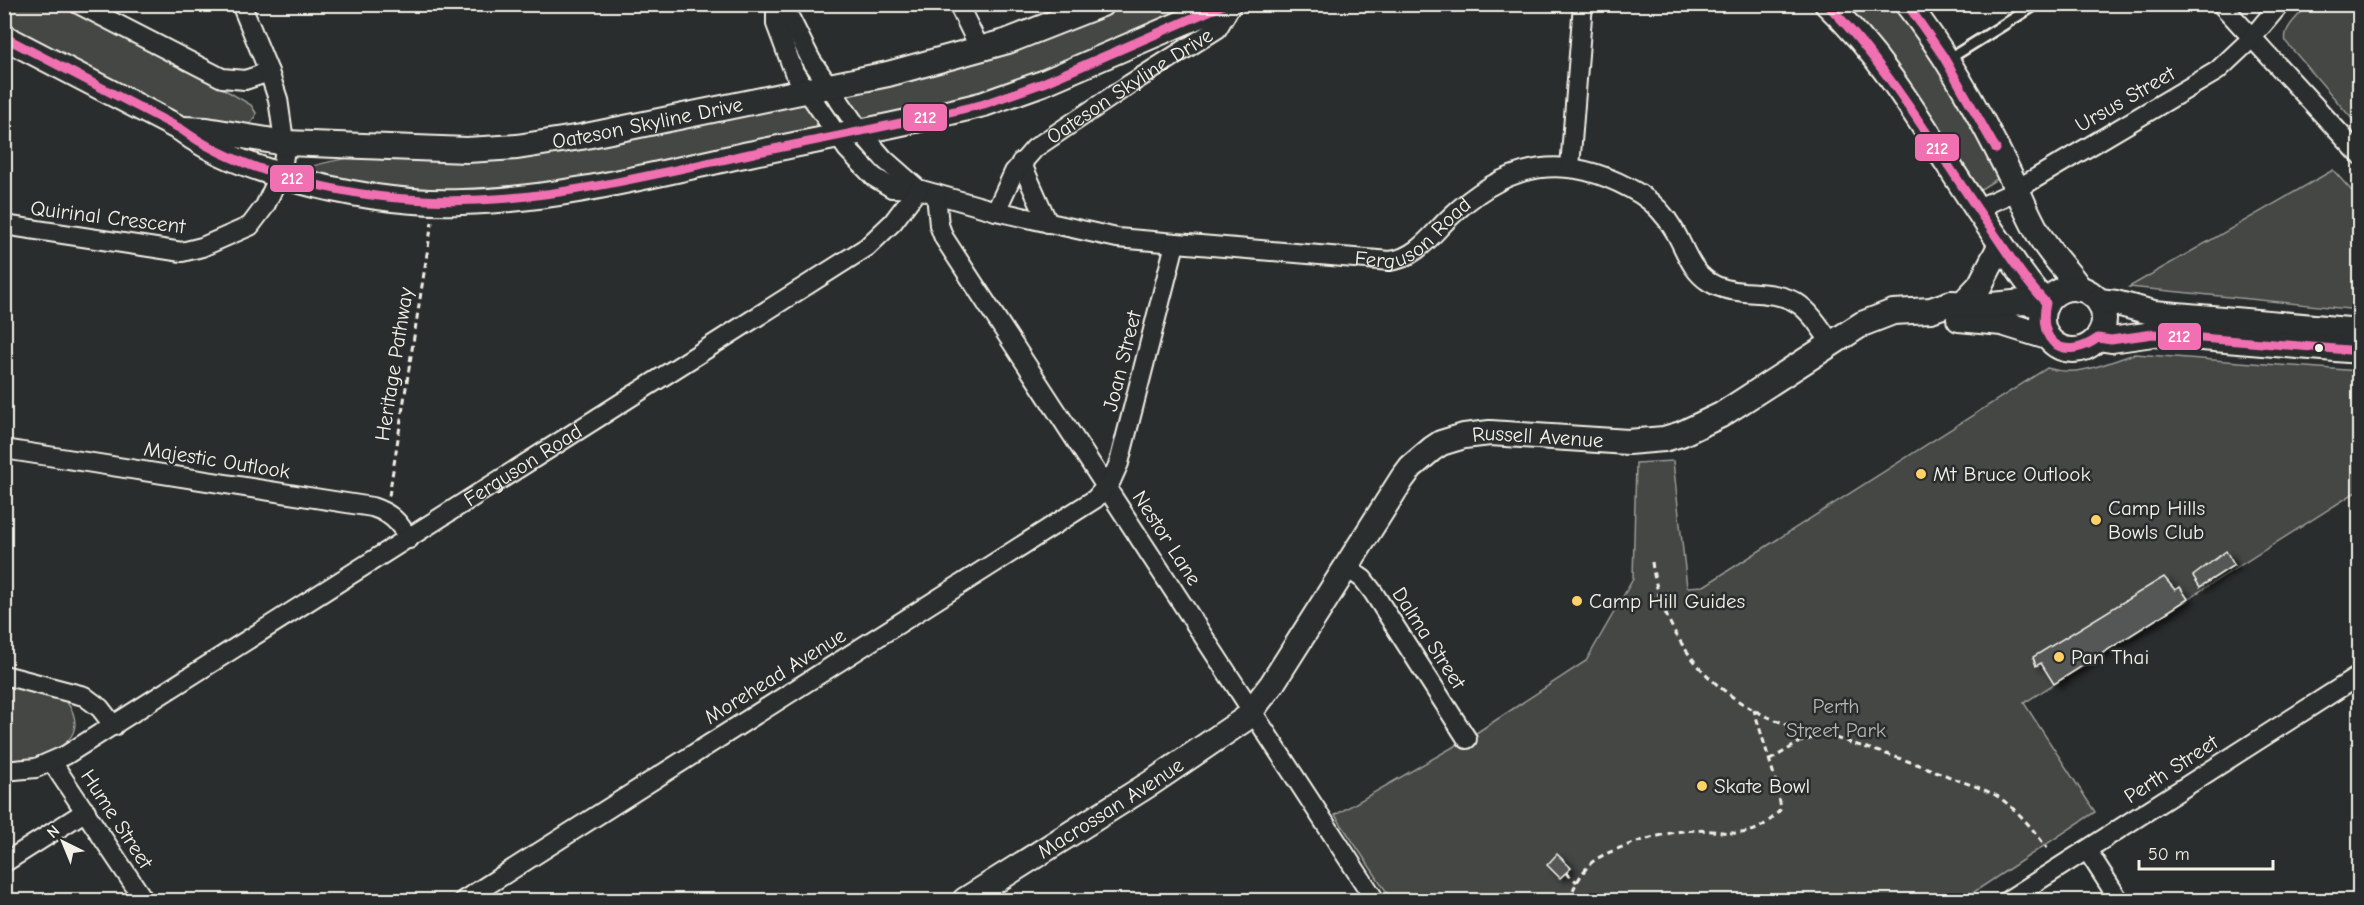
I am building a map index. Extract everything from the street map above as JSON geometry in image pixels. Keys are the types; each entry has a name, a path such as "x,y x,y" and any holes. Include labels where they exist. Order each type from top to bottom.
{"main road":[{"name":"Oateson Skyline Drive","path":"181,129 207,130 285,143 488,150 581,137 888,74 1008,41 1102,4"},
{"name":"Oateson Skyline Drive","path":"4,37 181,129 200,144 225,156 280,175 335,189 395,198 462,202 554,194 956,111 1009,96 1226,4"},
{"path":"1827,4 1869,49 1899,88 1976,209 2031,289 2046,305"},
{"path":"1907,4 1945,61 2017,188 2043,243 2089,295 2104,320 2098,338 2082,349 2072,350 2063,348 2047,337 2002,323 1952,319 1931,310"},
{"path":"1963,303 1980,285 2001,244"},
{"path":"2047,337 2042,316 2046,305 2061,290 2089,295 2154,313 2360,332"},
{"path":"1931,310 1951,303 2004,305 2024,302 2046,305"},
{"name":"Russell Avenue","path":"1252,711 1272,684 1390,496 1411,467 1441,443 1464,436 1490,433 1606,442 1664,439 1712,420 1862,324 1905,311 1931,310"},
{"path":"2098,338 2111,340 2153,334 2360,351"},
{"name":"Macrossan Avenue","path":"966,900 1224,735 1252,711"}],"street":[{"path":"78,4 222,78 245,80 269,72"},
{"name":"Quirinal Crescent","path":"4,225 172,251 192,251 250,226 265,206 280,175 285,143 278,99 240,4"},
{"name":"Ferguson Road","path":"778,4 791,20 807,52 860,131 884,159 918,189"},
{"name":"Ferguson Road","path":"778,4 777,24 787,56 806,91 837,136 863,167 892,188 918,189 996,211 1117,238 1374,261 1398,260 1416,251 1461,206 1489,186 1521,172 1550,167 1570,167 1606,177 1654,205 1673,228 1692,265 1709,282 1731,291 1774,294 1792,299 1812,314 1831,343"},
{"path":"958,4 980,49"},
{"name":"Oateson Skyline Drive","path":"996,211 999,200 1021,162 1046,139 1217,29 1232,4"},
{"path":"1570,167 1583,4"},
{"path":"2221,4 2360,155"},
{"name":"Ursus Street","path":"1976,209 2017,188 2217,71 2251,39 2280,4"},
{"path":"1021,162 1048,223"},
{"name":"Ferguson Road","path":"4,771 28,770 52,762 114,726 409,539 867,247 889,227 918,189"},
{"name":"Nestor Lane","path":"936,194 939,225 944,238 1375,900"},
{"name":"Joan Street","path":"1107,487 1119,463 1175,244"},
{"name":"Majestic Outlook","path":"4,449 358,504 386,512"},
{"name":"Morehead Avenue","path":"464,900 1086,505 1107,487"},
{"path":"386,512 395,518 409,539"},
{"name":"Dalma Street","path":"1346,567 1363,579 1373,592 1467,739"},
{"path":"4,675 84,696 100,708 114,726"},
{"name":"Perth Street","path":"2007,900 2360,675"},
{"name":"Hume Street","path":"52,762 144,900"},
{"path":"4,862 86,811"},
{"path":"2086,850 2119,900"}],"lane":[{"path":"1945,61 2037,4"}],"path":[{"name":"Heritage Pathway","path":"386,512 432,222"},
{"path":"1652,562 1655,588 1666,618 1681,644 1727,694 1778,721 1925,766 1996,795 2019,812 2048,848"},
{"path":"1568,900 1576,882 1590,863 1608,852 1684,831 1753,832 1768,824 1781,809 1770,760 1754,710"},
{"path":"1770,760 1800,742 1824,735"},
{"path":"1566,873 1576,882"}],"green space":[{"path":"2309,4 2359,5 2359,127 2286,42 2285,37 2289,27"},
{"path":"4,5 63,5 251,105 256,113 255,118 248,126 201,121 165,109 5,24"},
{"path":"1115,5 1212,5 1039,79 864,122 847,96 850,93 1037,36"},
{"path":"1839,5 1899,5 1914,23 2002,176 1976,192"},
{"path":"801,97 818,123 812,130 581,184 407,195 306,170 306,168 320,164 358,157 410,152"},
{"path":"2333,170 2359,199 2359,310 2129,287"},
{"name":"Perth Street Park","path":"2135,354 2359,371 2359,490 2024,703 2095,812 1962,900 1392,900 1335,815 1467,739 1586,661 1633,579 1636,463 1673,461 1687,587 1704,586 2047,368 2059,371 2081,370"},
{"path":"5,682 50,693 66,701 73,713 75,725 64,745 40,756 5,761"}],"building":[{"path":"2226,551 2234,565 2200,587 2193,576"},
{"path":"2164,577 2175,590 2180,587 2188,599 2054,684 2041,663 2036,666 2033,657"},
{"path":"1557,854 1571,868 1560,878 1547,865"}],"transit line":[{"name":"212","path":"4,37 181,129 225,155 256,168 305,182 363,194 420,200 474,200 528,196 637,178 984,104 1043,83 1225,4"},
{"name":"212","path":"1827,4 1893,84 2016,266 2046,303 2044,317 2046,329 2056,344 2064,348 2074,348 2086,345 2098,338 2111,340 2153,334 2360,351"},
{"name":"212","path":"1907,4 1943,56 1996,149"}],"place":[{"name":"Mt Bruce Outlook","path":"1921,474"},
{"name":"Camp Hills Bowls Club","path":"2096,520"},
{"name":"Camp Hill Guides","path":"1577,601"},
{"name":"Pan Thai","path":"2059,657"},
{"name":"Skate Bowl","path":"1702,786"}]}
